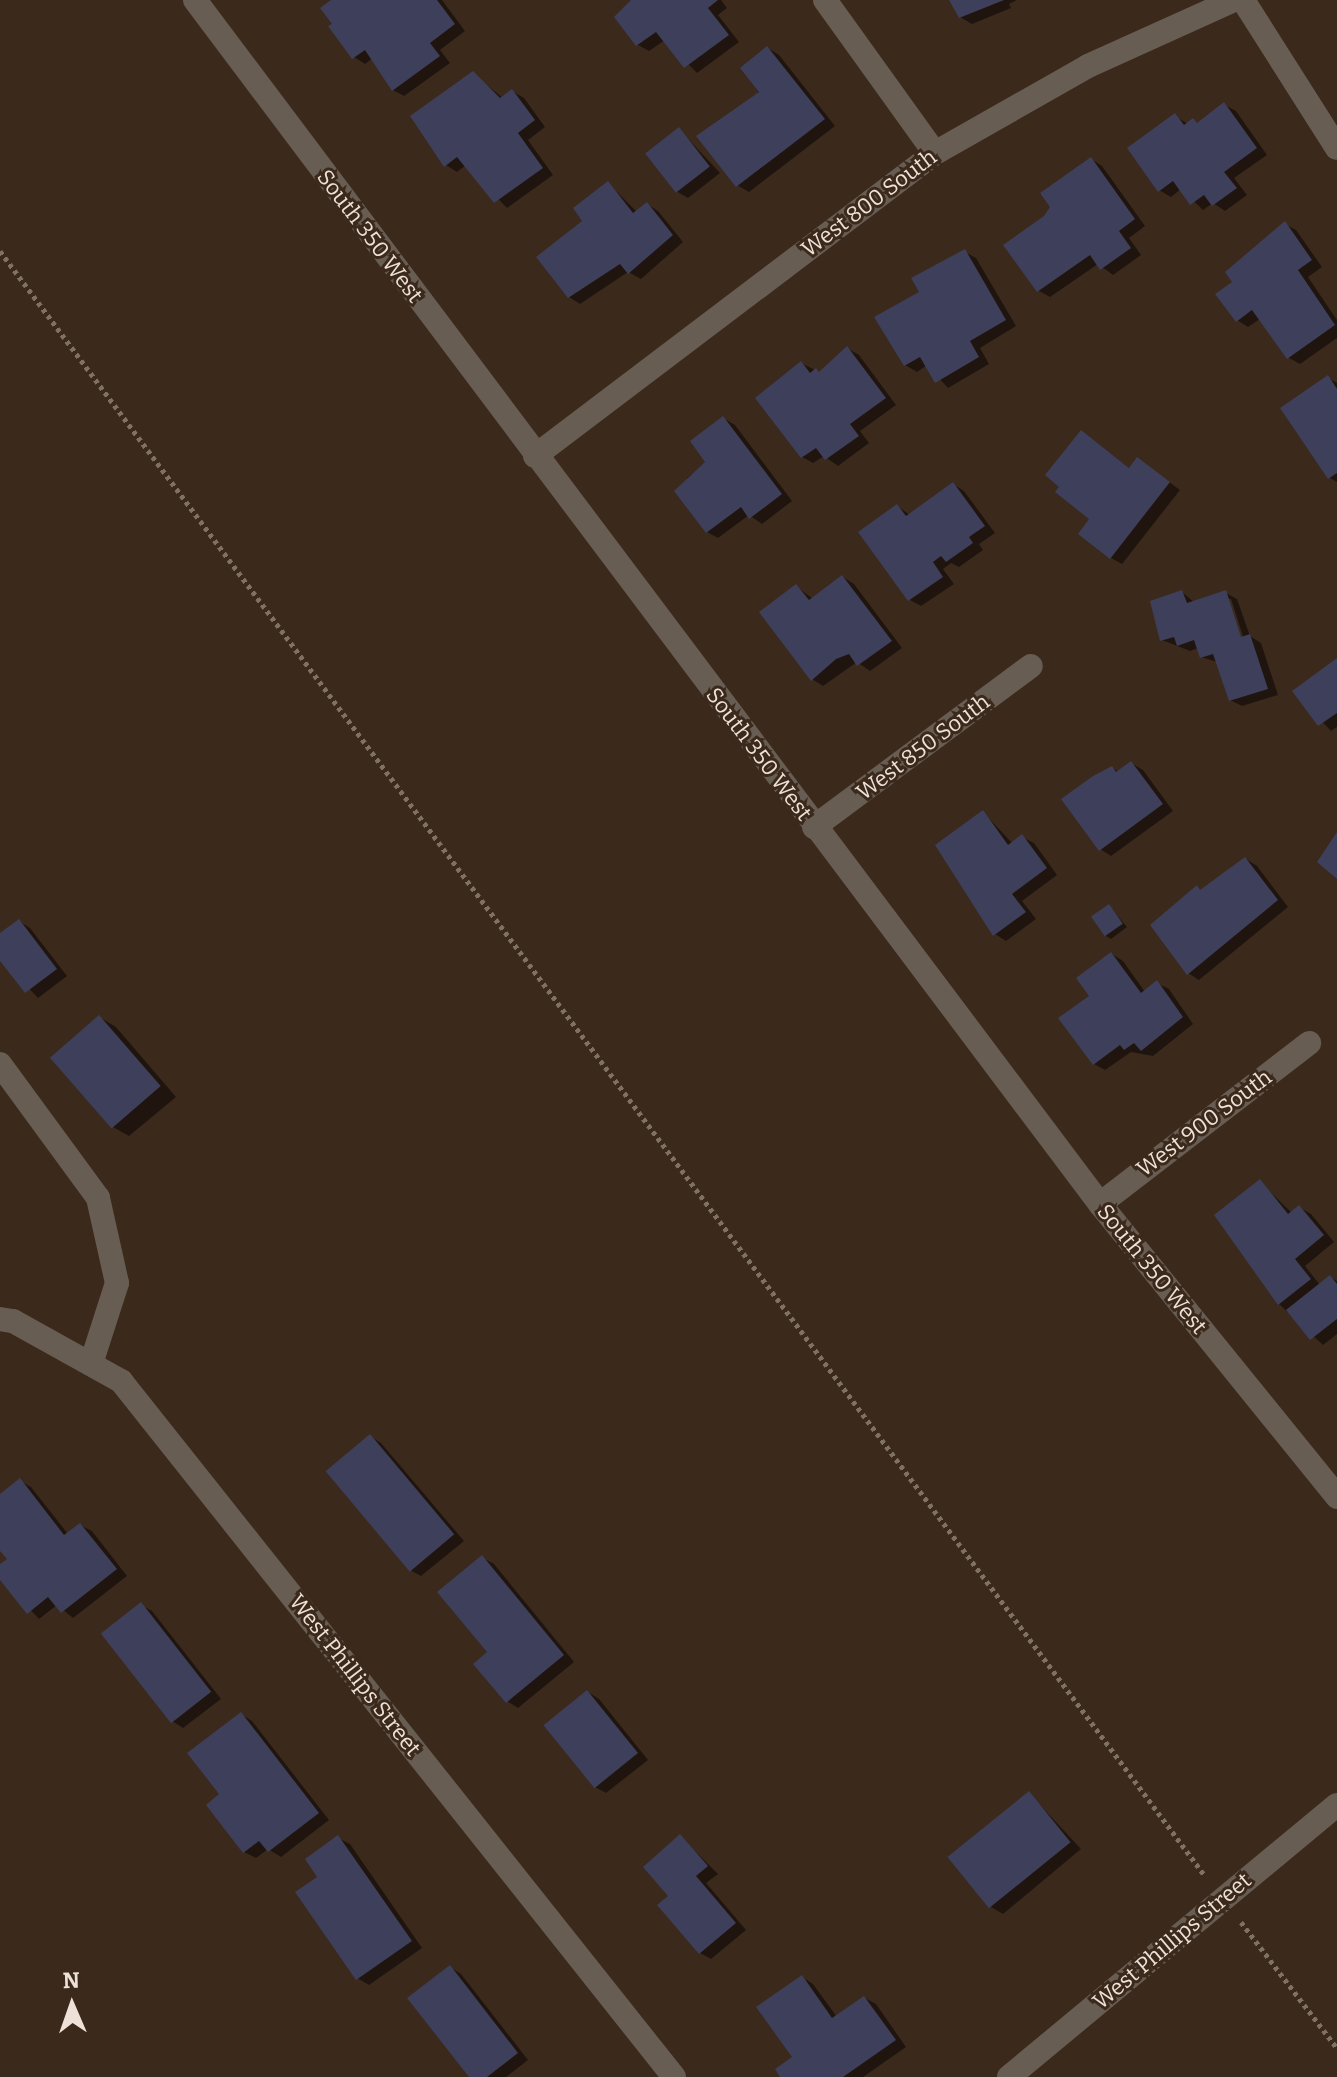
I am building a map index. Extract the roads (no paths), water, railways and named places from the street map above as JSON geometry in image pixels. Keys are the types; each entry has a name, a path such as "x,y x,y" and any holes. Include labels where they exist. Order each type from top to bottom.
{"street":[{"name":"South 350 West","path":"195,0 1100,1204 1337,1497"},
{"path":"825,0 935,153"},
{"name":"West 800 South","path":"535,456 935,153 1088,66 1234,0"},
{"path":"1243,0 1337,148"},
{"name":"West 850 South","path":"814,827 1031,666"},
{"name":"West 900 South","path":"1100,1204 1309,1043"},
{"path":"0,1064 98,1198 117,1283 91,1364"},
{"name":"West Phillips Street","path":"0,1319 13,1321 121,1381 674,2077"},
{"name":"West Phillips Street","path":"1009,2077 1337,1805"}]}
